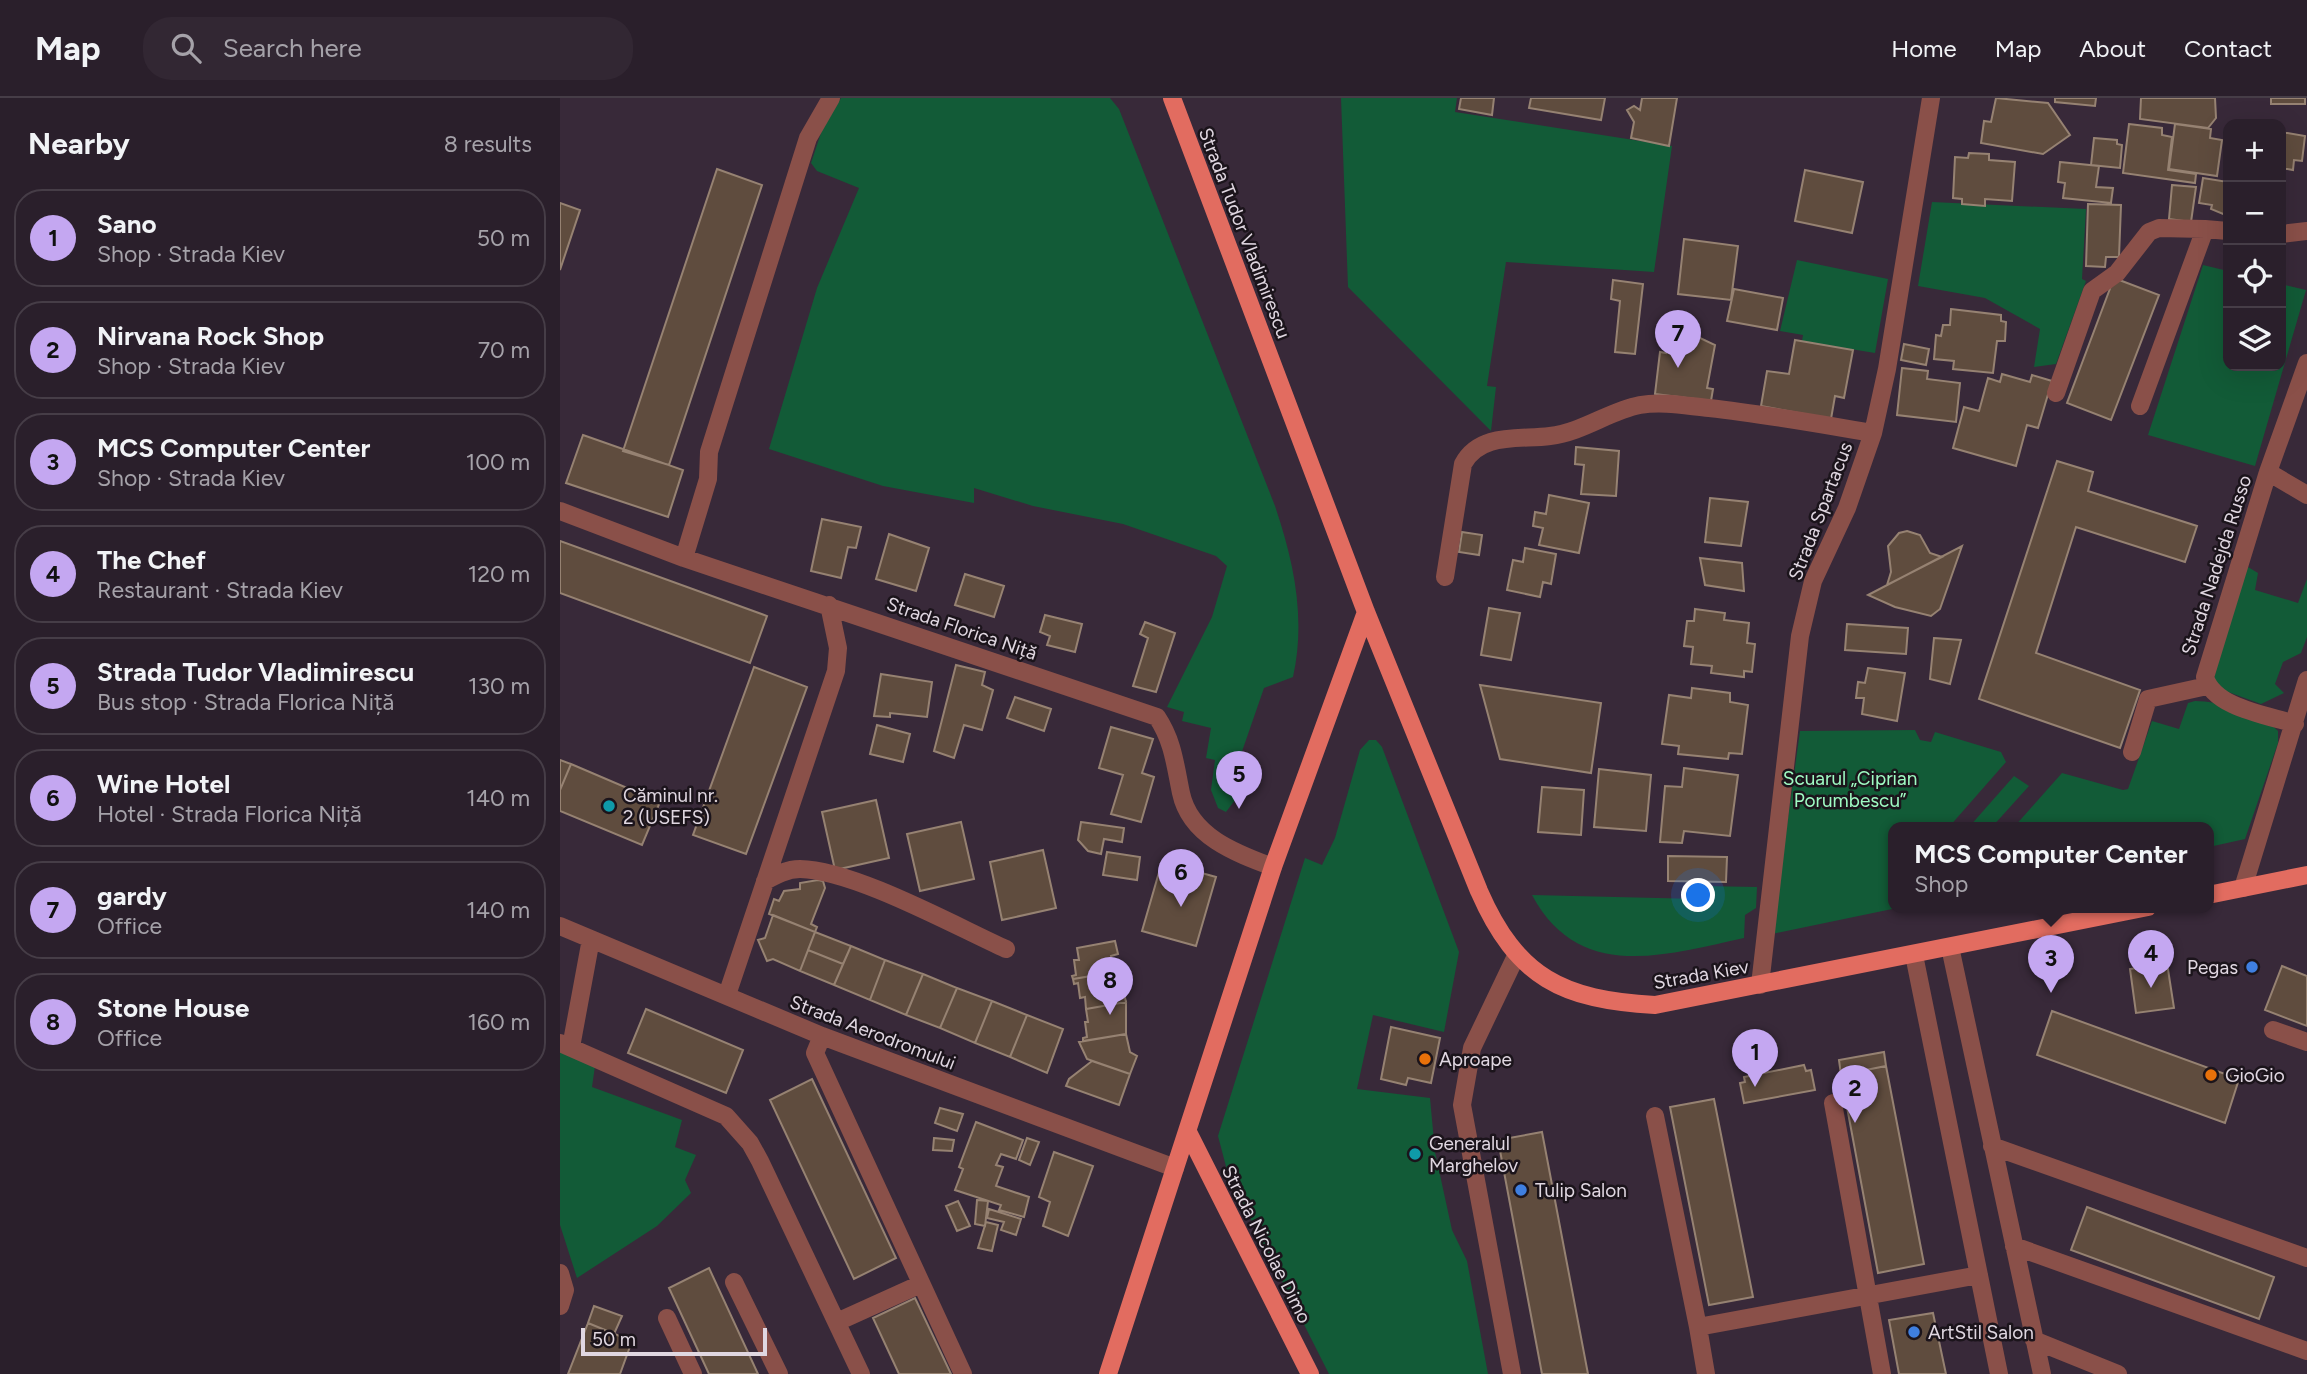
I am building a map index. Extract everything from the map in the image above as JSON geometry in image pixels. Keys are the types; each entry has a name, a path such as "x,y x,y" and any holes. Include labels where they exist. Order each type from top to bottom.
{"main road":[{"name":"Strada Tudor Vladimirescu","path":"1172,98 1366,612"},
{"path":"1108,1374 1273,867 1366,612"},
{"name":"Strada Kiev","path":"1366,612 1488,911 1517,954 1553,983 1572,992 1608,1002 1655,1004 2118,913"},
{"path":"2214,894 2307,875"},
{"name":"Strada Nicolae Dimo","path":"1188,1132 1310,1374"}],"street":[{"path":"684,558 708,479 709,452 804,151 831,98"},
{"name":"Strada Spartacus","path":"1760,985 1800,636 1813,581 1847,508 1873,433 1887,369 1931,98"},
{"path":"2056,393 2092,291 2118,273 2149,232 2158,228 2223,231"},
{"path":"2140,406 2205,229"},
{"path":"2286,233 2307,231"},
{"name":"Strada Nadejda Russo","path":"2207,686 2205,667 2268,472 2307,363"},
{"path":"1446,577 1463,464 1482,444 1575,431 1639,405 1655,404 1751,414 1873,433"},
{"path":"2268,472 2307,495"},
{"name":"Strada Florica Niță","path":"560,511 684,558 1157,717 1168,733 1189,816 1214,839 1247,857 1273,867"},
{"path":"727,995 836,671 838,648 829,605"},
{"path":"2243,888 2307,680"},
{"path":"2132,752 2148,699 2207,686 2226,700 2295,724"},
{"path":"765,881 784,872 800,869 831,875 874,889 1006,949"},
{"name":"Strada Aerodromului","path":"560,926 822,1036 1175,1168"},
{"path":"591,939 566,1045 726,1116 738,1127 760,1161 861,1374"},
{"path":"1950,947 2042,1374"},
{"path":"1512,1374 1462,1105 1472,1048 1517,954"},
{"path":"1914,955 1999,1374"},
{"path":"2273,1030 2307,1042"},
{"path":"822,1036 815,1053 963,1374"},
{"path":"1833,1103 1882,1374"},
{"path":"1655,1116 1706,1374"},
{"path":"1992,1146 2307,1258"},
{"path":"2014,1246 2307,1351"},
{"path":"560,1273 565,1290 560,1306"},
{"path":"1698,1327 1979,1275"},
{"path":"734,1282 779,1374"},
{"path":"837,1322 921,1284"},
{"path":"667,1318 693,1374"},
{"path":"2034,1340 2118,1374"}],"green space":[{"path":"841,98 1110,98 1119,109 1275,506 1288,548 1296,591 1298,634 1293,677 1264,688 1229,789 1235,800 1226,812 1218,808 1211,790 1215,760 1206,758 1211,728 1182,721 1184,712 1167,707 1212,617 1227,566 1216,556 1123,524 1033,506 974,488 974,503 883,486 769,449 817,288 859,188 817,171 811,163 822,130"},
{"path":"1341,98 1457,98 1455,112 1672,146 1654,272 1506,262 1487,386 1496,387 1491,431 1348,287"},
{"path":"1932,202 2086,209 2082,279 2086,281 2056,364 2034,367 2040,329 1985,298 1918,286"},
{"path":"1797,260 1888,279 1875,353 1802,341 1803,335 1780,331"},
{"path":"2203,265 2223,270 2223,371 2283,371 2255,466 2148,435"},
{"path":"2286,285 2306,290 2286,359"},
{"path":"2248,567 2258,573 2255,590 2298,603 2307,579 2307,637 2301,653 2283,662 2275,684 2284,693 2261,704 2212,686 2241,571"},
{"path":"2188,703 2216,703 2240,709 2262,719 2278,731 2278,743 2245,839 2214,846 2214,822 2018,822 2062,773 2123,790 2128,789 2152,721 2179,729"},
{"name":"Scuarul „Ciprian Porumbescu”","path":"1915,730 1920,740 1931,742 1935,732 2001,752 2006,762 1953,822 1888,822 1888,910 1772,934 1800,731"},
{"path":"1369,740 1376,740 1382,747 1459,952 1444,1032 1373,1015 1357,1089 1430,1098 1435,1152 1452,1230 1467,1261 1488,1374 1329,1374 1228,1174 1218,1136 1305,858 1322,865 1335,838 1360,750"},
{"name":"Scuarul „Ciprian Porumbescu”","path":"2014,776 2029,786 1997,822 1973,822"},
{"path":"1701,886 1757,887 1756,908 1745,915 1744,938 1655,955 1626,956 1599,952 1574,941 1551,923 1532,895 1699,899"},
{"path":"560,1052 595,1066 592,1087 682,1120 675,1147 696,1155 685,1180 691,1193 657,1226 577,1278 560,1225"}],"building":[{"path":"1461,98 1494,98 1492,115 1459,109"},
{"path":"1531,98 1605,98 1601,120 1529,108"},
{"path":"1642,98 1677,98 1669,146 1631,138 1634,122 1627,110 1634,106 1640,110"},
{"path":"1996,98 2048,103 2070,135 2043,154 1981,143 1984,121 1991,122"},
{"path":"2055,98 2096,98 2095,106 2055,102"},
{"path":"2141,98 2215,98 2216,118 2208,128 2140,119"},
{"path":"2271,98 2305,98 2305,104 2271,104"},
{"path":"2129,124 2162,128 2162,135 2172,137 2168,170 2196,174 2195,183 2123,173"},
{"path":"2175,124 2211,129 2210,138 2222,140 2217,176 2169,169"},
{"path":"2286,133 2305,136 2302,161 2294,160 2293,170 2286,169"},
{"path":"2094,138 2117,140 2117,144 2122,145 2120,168 2091,165"},
{"path":"1969,153 1989,154 1989,160 2015,162 2012,201 1985,199 1985,206 1962,204 1962,199 1953,198 1955,157 1968,158"},
{"path":"2060,162 2099,166 2096,187 2113,188 2111,203 2063,198 2065,183 2058,182"},
{"path":"717,169 762,185 669,465 623,451"},
{"path":"1805,170 1863,182 1852,233 1795,221"},
{"path":"2203,178 2223,181 2223,214 2211,209 2212,205 2199,203"},
{"path":"2172,185 2196,187 2191,222 2169,219"},
{"path":"560,203 580,210 560,270"},
{"path":"2088,204 2121,205 2119,257 2106,257 2105,267 2086,266"},
{"path":"1684,239 1738,246 1731,300 1678,294"},
{"path":"2114,278 2159,295 2111,420 2067,403"},
{"path":"1613,280 1643,284 1635,354 1615,352 1620,301 1611,299"},
{"path":"1734,289 1783,298 1777,330 1727,321"},
{"path":"1951,309 2001,315 2001,321 2006,322 2005,341 1997,341 1993,373 1953,369 1954,361 1934,359 1936,335 1941,336 1943,325 1950,325"},
{"path":"1681,329 1715,345 1707,388 1713,389 1711,401 1655,394 1660,352 1666,353 1668,335 1679,340"},
{"path":"1795,340 1853,350 1844,398 1835,396 1831,419 1761,406 1767,371 1789,374"},
{"path":"1904,344 1929,349 1926,365 1901,360"},
{"path":"1902,368 1928,371 1927,379 1960,383 1956,422 1897,415"},
{"path":"2002,374 2030,382 2032,375 2052,381 2038,428 2027,425 2016,466 1953,448 1964,407 1979,411 1988,378 2000,382"},
{"path":"583,435 683,470 668,517 566,483"},
{"path":"1576,447 1619,451 1616,496 1581,494 1584,465 1575,464"},
{"path":"2057,461 2093,472 2088,491 2197,526 2185,562 2076,527 2036,653 2140,690 2120,748 1979,699"},
{"path":"1549,495 1589,503 1579,553 1539,545 1543,528 1533,526 1535,512 1546,514"},
{"path":"1710,498 1748,502 1741,546 1705,542"},
{"path":"822,519 861,527 856,548 848,547 841,578 811,571"},
{"path":"1907,531 1920,535 1930,553 1942,557 1887,585 1891,572 1888,546 1899,533"},
{"path":"1462,532 1482,535 1479,555 1459,552"},
{"path":"889,534 929,548 916,591 876,579"},
{"path":"560,541 767,616 750,663 560,593"},
{"path":"1962,546 1940,609 1931,616 1895,607 1868,595"},
{"path":"1525,548 1556,554 1551,584 1543,582 1540,597 1507,590 1513,560 1523,562"},
{"path":"1700,558 1742,563 1744,591 1705,585"},
{"path":"965,574 1004,586 994,617 955,605"},
{"path":"1489,608 1520,613 1511,660 1481,655"},
{"path":"1695,609 1725,613 1724,620 1749,623 1747,643 1755,644 1752,672 1744,671 1744,677 1711,673 1712,666 1691,664 1693,647 1684,646 1687,621 1694,621"},
{"path":"1045,615 1082,624 1075,652 1047,645 1050,636 1040,632"},
{"path":"1145,622 1175,633 1156,692 1133,686 1148,638 1140,634"},
{"path":"1847,624 1908,628 1906,654 1845,650"},
{"path":"1934,638 1961,640 1950,684 1930,679"},
{"path":"956,665 985,672 982,685 993,690 982,730 964,725 954,758 934,751"},
{"path":"754,667 807,687 746,854 693,835"},
{"path":"1868,668 1905,673 1897,721 1862,714 1864,698 1856,698 1858,682 1865,683"},
{"path":"881,674 932,682 927,717 890,713 890,717 874,716"},
{"path":"1480,685 1601,703 1591,773 1500,759"},
{"path":"1692,688 1730,693 1730,702 1748,705 1742,754 1729,753 1728,759 1678,754 1679,746 1662,744 1669,695 1691,698"},
{"path":"1015,697 1051,709 1044,731 1007,718"},
{"path":"877,725 910,734 903,762 870,754"},
{"path":"1111,727 1153,739 1142,773 1154,777 1141,822 1111,814 1123,775 1099,768"},
{"path":"560,760 571,764 560,790"},
{"name":"Căminul nr. 2 (USEFS)","path":"571,764 660,802 642,845 560,811 560,790"},
{"path":"1684,768 1738,775 1730,836 1684,831 1682,843 1660,842 1665,786 1682,787"},
{"path":"1599,769 1651,775 1646,831 1594,827"},
{"path":"1542,787 1584,790 1581,835 1538,832"},
{"path":"876,800 889,858 835,870 822,812"},
{"path":"961,822 974,879 920,891 907,834"},
{"path":"1081,822 1124,828 1122,842 1104,839 1101,854 1088,851 1078,840"},
{"path":"1043,850 1056,908 1002,920 990,862"},
{"path":"1107,852 1140,857 1137,880 1103,875"},
{"path":"1668,856 1727,857 1726,882 1668,881"},
{"path":"1162,862 1216,877 1196,946 1142,931"},
{"path":"823,881 825,888 811,924 817,927 815,932 769,914 774,899 779,901 784,891 800,889 800,883"},
{"path":"773,915 815,932 800,971 773,959 767,961 758,940 765,938"},
{"path":"815,932 851,946 843,964 808,950"},
{"path":"1115,941 1118,954 1111,956 1115,972 1073,979 1072,976 1076,975 1074,960 1079,960 1077,948"},
{"path":"851,946 885,960 870,1000 834,985"},
{"path":"808,950 843,964 834,985 800,971"},
{"path":"885,960 923,974 906,1015 870,1000"},
{"path":"2167,963 2174,1008 2136,1013 2130,969"},
{"path":"2282,966 2307,976 2307,1026 2265,1010"},
{"path":"1115,972 1118,989 1123,989 1126,1002 1086,1009 1085,997 1080,998 1078,983 1074,984 1073,979"},
{"path":"923,974 957,988 940,1028 906,1015"},
{"path":"957,988 992,1001 975,1043 940,1028"},
{"path":"992,1001 1027,1015 1010,1057 975,1043"},
{"path":"1126,1002 1126,1034 1083,1041 1083,1038 1087,1037 1086,1009"},
{"path":"646,1009 743,1050 726,1093 628,1053"},
{"path":"2052,1011 2239,1079 2225,1123 2037,1055"},
{"path":"1027,1015 1063,1029 1047,1073 1010,1057"},
{"path":"1391,1027 1440,1038 1431,1083 1408,1078 1406,1085 1381,1079"},
{"path":"1126,1034 1130,1052 1137,1056 1130,1074 1087,1059 1079,1042"},
{"path":"1884,1052 1886,1066 1841,1075 1839,1060"},
{"path":"1092,1061 1130,1074 1119,1105 1066,1086 1069,1079"},
{"path":"1804,1065 1806,1071 1811,1070 1815,1090 1744,1103 1740,1083 1745,1082 1744,1077"},
{"path":"1886,1066 1924,1264 1878,1273 1841,1075"},
{"path":"812,1079 896,1258 854,1279 770,1100"},
{"path":"1714,1099 1753,1297 1709,1305 1670,1107"},
{"path":"940,1108 963,1114 957,1131 935,1123"},
{"path":"976,1122 1023,1140 1016,1159 1001,1154 996,1165 1003,1167 996,1186 1029,1197 1024,1217 999,1210 1001,1205 955,1190 963,1169 959,1167"},
{"path":"1542,1132 1588,1374 1542,1374 1498,1140"},
{"path":"934,1138 954,1140 952,1151 933,1150"},
{"path":"1027,1138 1039,1142 1030,1165 1019,1160"},
{"path":"1054,1152 1093,1166 1068,1236 1043,1226 1050,1202 1039,1197"},
{"path":"977,1200 988,1201 985,1226 975,1224"},
{"path":"958,1201 970,1226 957,1231 946,1206"},
{"path":"2087,1207 2274,1277 2259,1319 2071,1250"},
{"path":"989,1209 1021,1219 1016,1235 1001,1230 1004,1222 987,1218"},
{"path":"986,1222 998,1225 992,1251 978,1248"},
{"path":"709,1268 758,1374 709,1374 669,1288"},
{"path":"915,1298 951,1374 899,1374 873,1318"},
{"path":"594,1306 622,1316 614,1334 588,1323"},
{"path":"1933,1313 1946,1374 1899,1374 1889,1320"},
{"path":"588,1323 632,1341 620,1374 568,1374"}],"place":[{"name":"gardy","path":"1678,368"},
{"name":"Căminul nr. 2 (USEFS)","path":"609,806"},
{"name":"Strada Tudor Vladimirescu","path":"1239,809"},
{"name":"Wine Hotel","path":"1181,907"},
{"name":"Pegas","path":"2252,967"},
{"name":"The Chef","path":"2151,988"},
{"name":"MCS Computer Center","path":"2051,993"},
{"name":"Stone House","path":"1110,1015"},
{"name":"Aproape","path":"1425,1059"},
{"name":"GioGio","path":"2211,1075"},
{"name":"Sano","path":"1755,1087"},
{"name":"Nirvana Rock Shop","path":"1855,1123"},
{"name":"Generalul Marghelov","path":"1415,1154"},
{"name":"Tulip Salon","path":"1521,1190"},
{"name":"ArtStil Salon","path":"1914,1332"}]}
